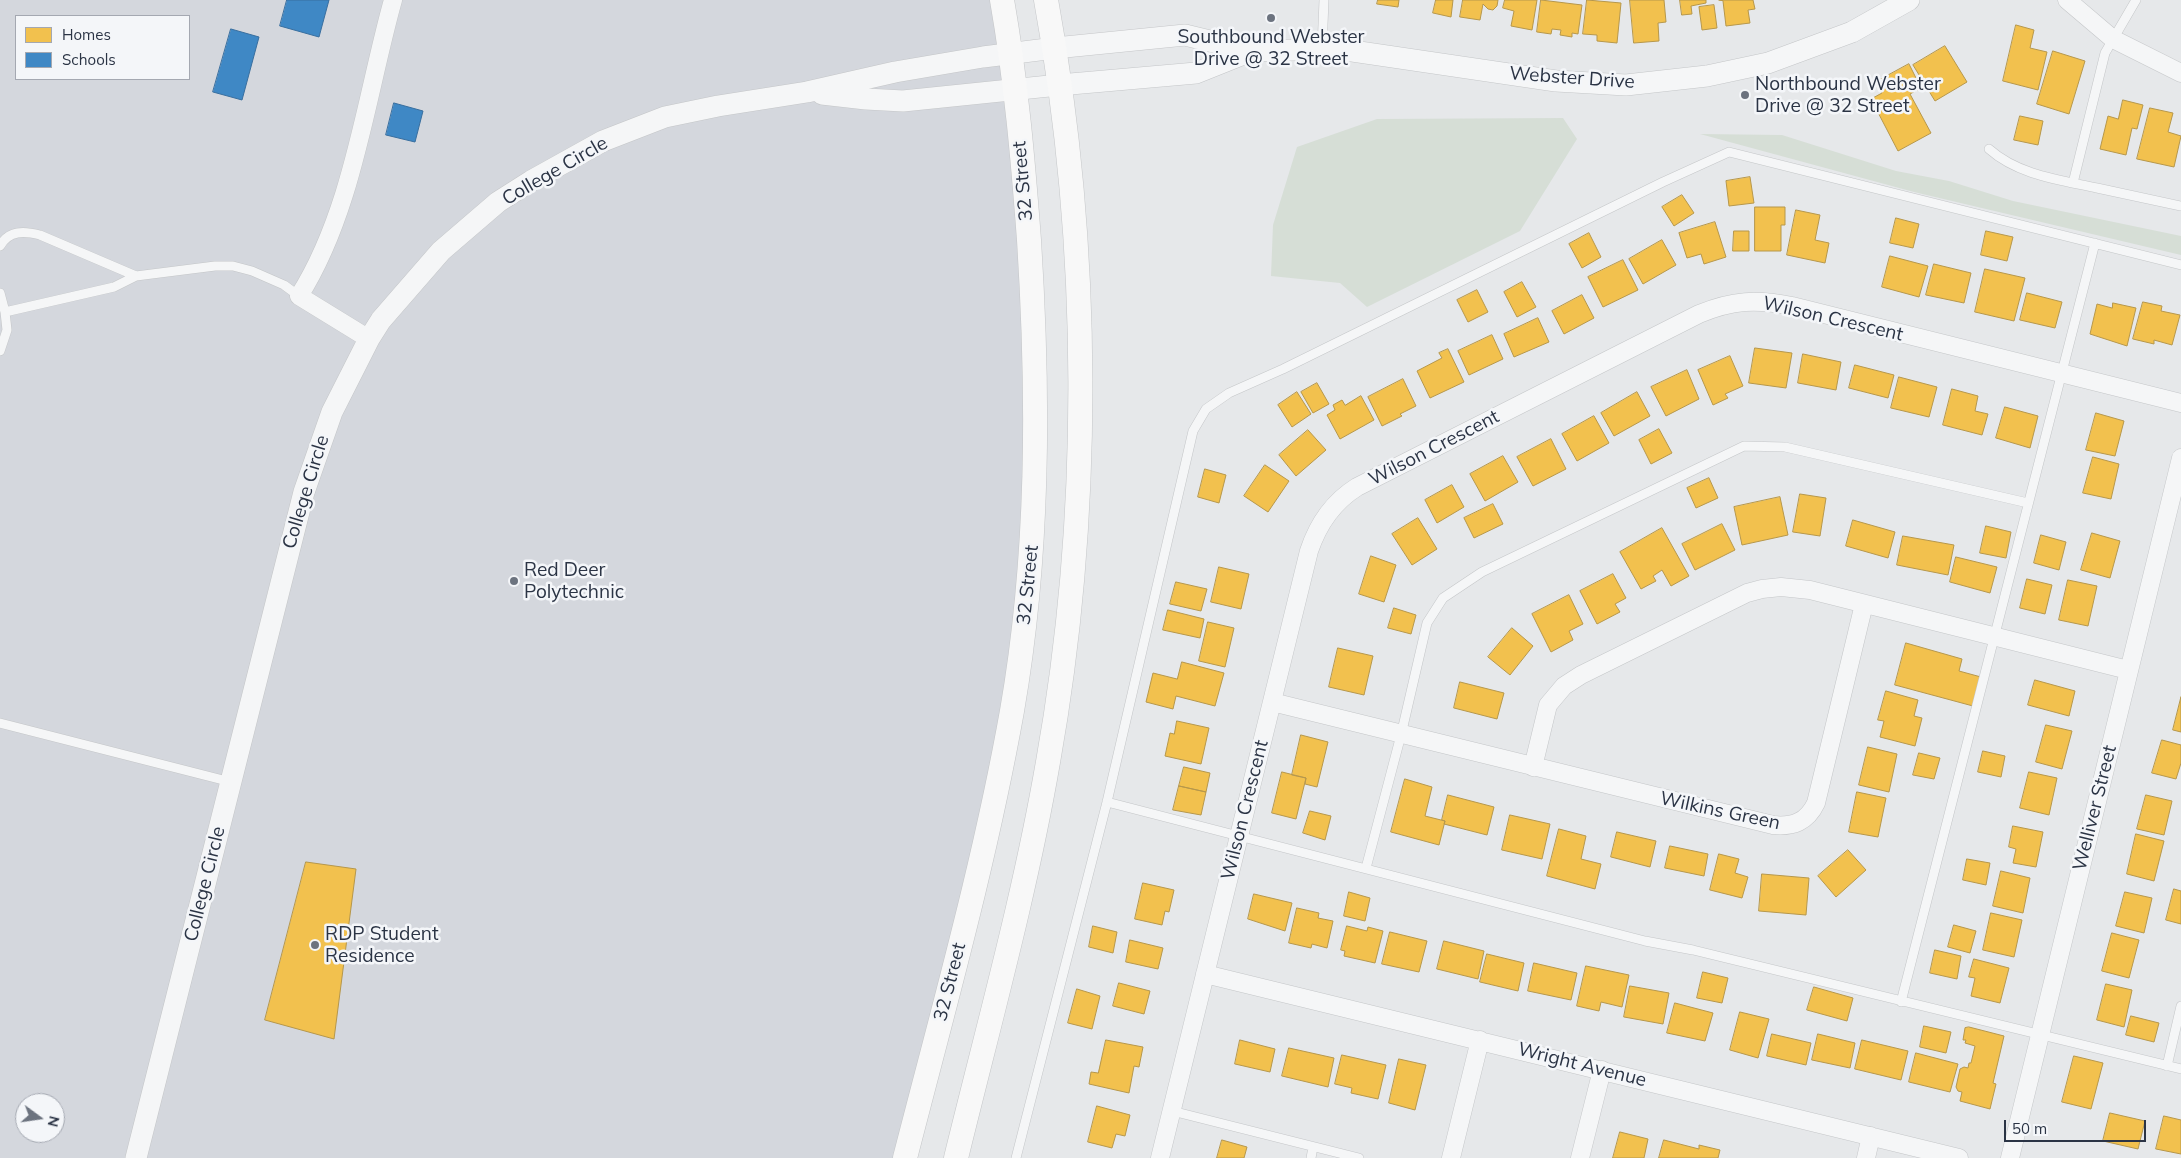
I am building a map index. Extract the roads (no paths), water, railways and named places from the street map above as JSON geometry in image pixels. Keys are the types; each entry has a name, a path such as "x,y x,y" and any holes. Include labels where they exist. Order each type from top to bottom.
{"main road":[{"name":"32 Street","path":"905,1158 975,882 1012,710 1024,625 1032,537 1036,432 1034,333 1026,207 1015,89 1002,0"},
{"path":"956,1158 1030,853 1048,763 1062,674 1071,586 1077,504 1080,356 1078,279 1059,84 1046,0"}],"street":[{"path":"369,339 299,296 319,261 346,189 393,0"},
{"name":"Webster Drive","path":"1011,53 1185,35 1251,51 1339,49 1556,81 1626,85 1707,76 1768,63 1852,32 1909,0"},
{"path":"2068,0 2113,39 2181,73"},
{"name":"Webster Drive","path":"1015,89 1196,73 1251,51"},
{"name":"College Circle","path":"136,1158 313,461 332,412 369,339 381,320 441,251 498,202 531,181 603,141 665,117 718,106 807,92 895,72 1011,53"},
{"name":"College Circle","path":"807,92 903,101 1015,89"},
{"name":"Wilson Crescent","path":"1160,1158 1311,544 1322,522 1342,496 1383,473 1715,308 1745,301 1777,303 2181,403"},
{"name":"Welliver Street","path":"2010,1158 2181,458"},
{"path":"1533,767 1548,705 1564,686 1581,675 1720,606 1762,588 1781,587 1810,590 2128,670"},
{"name":"Wilkins Green","path":"1272,702 1773,825 1790,826 1800,822 1811,813 1816,803 1864,604"},
{"name":"Wright Avenue","path":"1205,974 1959,1158"},
{"path":"1451,1158 1480,1040"},
{"path":"1580,1158 1602,1070"},
{"path":"1866,1158 1871,1136"}],"lane":[{"path":"1322,49 1324,0"},
{"path":"2073,183 2105,53 2136,0"},
{"path":"1989,149 2002,160 2024,170 2073,183 2181,206"},
{"path":"1016,1158 1106,802 1193,431 1206,409 1229,393 1283,369 1663,182 1729,152 2181,264"},
{"path":"0,246 13,233 25,231 40,234 136,276"},
{"path":"1901,1002 2095,243"},
{"path":"5,312 114,287 136,276 215,266 234,266 269,277 299,296"},
{"path":"0,293 7,330 4,344 0,351"},
{"path":"1366,868 1401,735 1427,623 1443,598 1482,572 1744,446 1785,447 2028,503"},
{"path":"0,723 230,782"},
{"path":"1106,802 1645,941 1693,950 2181,1069"},
{"path":"2167,1066 2181,1006"},
{"path":"1172,1111 1359,1158"},
{"path":"1311,1158 1313,1147"}],"place":[{"name":"Southbound Webster Drive @ 32 Street","path":"1271,18"},
{"name":"Northbound Webster Drive @ 32 Street","path":"1745,95"},
{"name":"Red Deer Polytechnic","path":"514,581"},
{"name":"RDP Student Residence","path":"315,945"}]}
